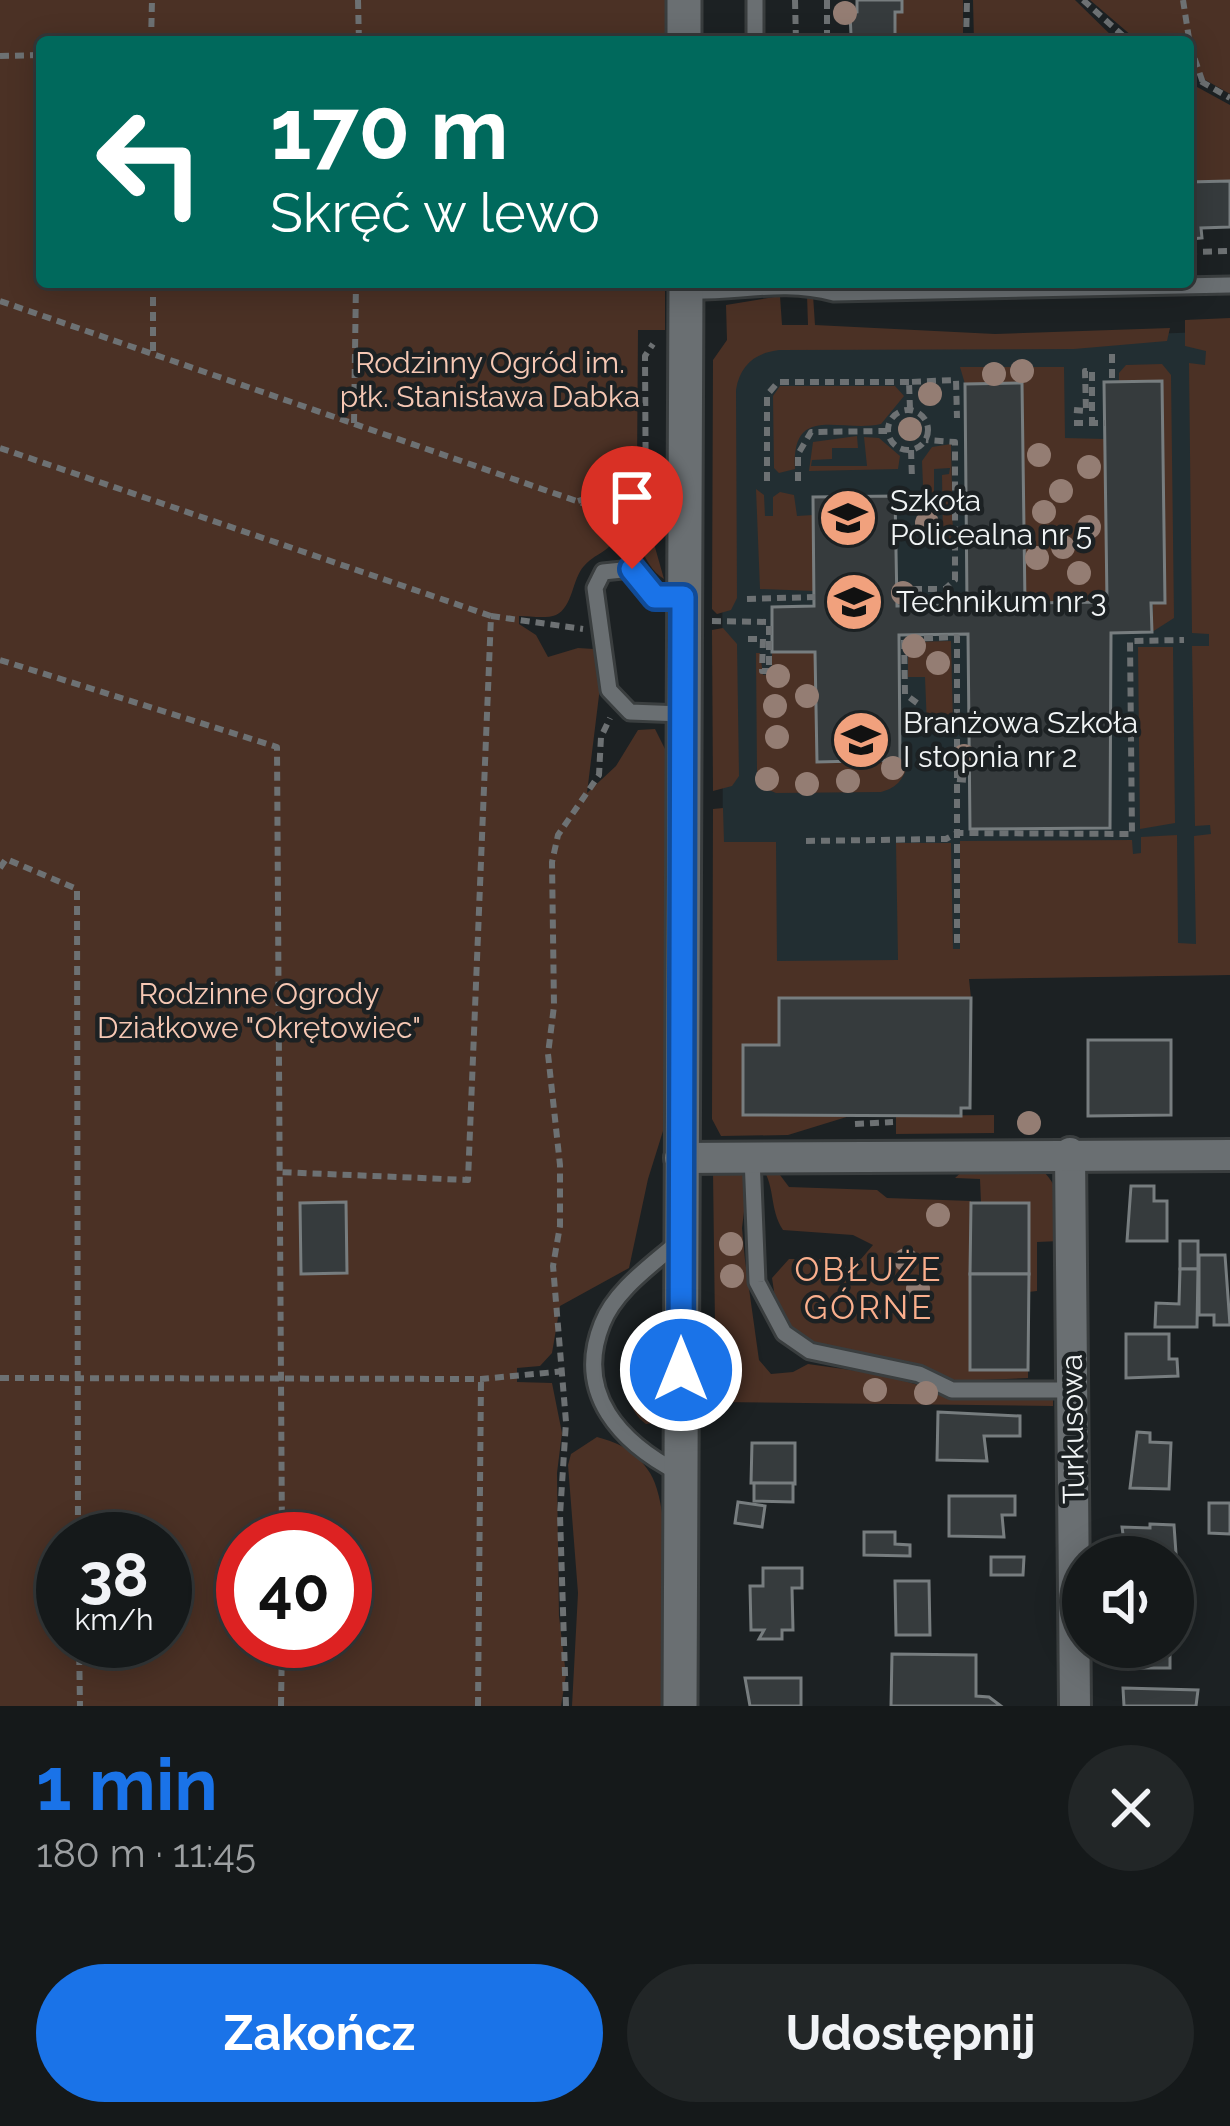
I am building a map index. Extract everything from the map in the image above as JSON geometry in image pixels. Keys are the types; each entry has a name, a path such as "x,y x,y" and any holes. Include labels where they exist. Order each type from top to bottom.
{"street":[{"path":"684,0 684,36"},
{"path":"680,1706 686,288"},
{"name":"Turkusowa","path":"1070,1153 1076,1706"},
{"path":"680,1158 1230,1155"}],"lane":[{"path":"754,0 755,36"},
{"path":"1194,286 1230,285"},
{"path":"697,288 719,292 737,288"},
{"path":"815,288 833,293 1081,288"},
{"path":"682,714 630,712 619,705 609,690 595,588 603,572 632,569 655,597 683,597"},
{"path":"752,1156 758,1282 784,1333 810,1352 919,1374 952,1390 1072,1390"},
{"path":"680,1240 631,1283 602,1323 593,1371 608,1416 639,1452 681,1474"}],"path":[{"path":"151,36 152,0"},
{"path":"358,0 359,36"},
{"path":"795,0 796,36"},
{"path":"827,0 828,36"},
{"path":"966,36 967,0"},
{"path":"1083,0 1123,36"},
{"path":"1183,0 1189,36"},
{"path":"0,56 36,55"},
{"path":"1194,56 1203,82"},
{"path":"1194,77 1230,98"},
{"path":"1194,245 1196,238"},
{"path":"1194,252 1230,251"},
{"path":"153,288 153,355"},
{"path":"354,423 356,288"},
{"path":"0,301 578,501 623,537 632,569"},
{"path":"1112,354 1112,382"},
{"path":"1074,410 1086,411 1085,371 1093,371 1093,423"},
{"path":"767,482 767,395 778,382 956,380 957,418"},
{"path":"908,382 910,409"},
{"path":"910,409 891,417 887,430 893,444 911,450"},
{"path":"910,409 927,420 926,440"},
{"path":"1074,423 1105,423"},
{"path":"799,481 798,454 811,432 887,430"},
{"path":"911,450 926,440 955,442 952,586 913,589"},
{"path":"0,448 491,616 599,630"},
{"path":"598,513 635,455 646,448"},
{"path":"911,450 912,479"},
{"path":"578,501 612,490"},
{"path":"913,543 955,543"},
{"path":"747,599 814,598"},
{"path":"279,1172 468,1180 491,616"},
{"path":"708,622 770,622 769,671 762,671 763,639 748,639"},
{"path":"917,703 904,694 904,639 957,637 957,946"},
{"path":"806,841 946,839 957,833 1132,834 1130,641 1184,640"},
{"path":"0,659 277,747 282,1512"},
{"path":"566,1706 560,1515 566,1422 553,1266 560,1226 560,1165 548,1054 554,1006 552,862 558,835 599,775 601,737 619,705"},
{"path":"1111,725 1132,724"},
{"path":"957,779 970,779"},
{"path":"0,868 6,859 76,889 78,1512"},
{"path":"0,1378 481,1378 593,1371"},
{"path":"478,1706 481,1378"},
{"path":"79,1668 80,1706"},
{"path":"281,1706 282,1668"}],"shaded area":[{"path":"1230,331 1230,975 723,982 722,350"}],"green space":[{"name":"Rodzinne Ogrody Działkowe \"Okrętowiec\"","path":"0,0 665,0 665,36 36,36 36,288 665,288 665,330 638,330 637,466 631,467 630,496 639,498 639,525 649,526 664,579 650,565 626,523 588,491 588,510 613,524 610,546 584,566 562,611 548,617 519,616 519,624 536,635 548,657 578,648 594,649 602,671 587,793 616,766 638,730 655,729 665,749 668,1115 629,1268 560,1306 552,1353 540,1366 517,1368 517,1382 552,1383 562,1433 557,1473 559,1616 566,1675 561,1706 0,1706"},
{"path":"902,0 963,0 963,36 895,36 895,12 902,12"},
{"path":"973,0 1075,0 1112,36 974,36"},
{"path":"1090,0 1230,0 1230,94 1194,73 1194,36 1132,36"},
{"path":"1194,85 1230,105 1230,181 1194,182"},
{"path":"807,295 813,295 815,325 995,334 1170,328 1167,341 1074,349 779,350 756,357 745,367 736,390 737,598 731,610 717,614 712,609 713,360 727,340 726,305 780,296 782,325 808,325"},
{"path":"1230,318 1230,975 969,979 971,998 779,998 779,1045 743,1045 743,1114 853,1115 788,1135 721,1136 712,1119 713,809 723,808 724,842 776,842 777,961 898,960 896,843 951,843 953,949 960,949 960,841 1132,840 1133,854 1141,853 1141,837 1177,835 1178,943 1196,944 1194,836 1211,834 1210,825 1195,826 1192,646 1209,646 1209,634 1192,633 1189,363 1205,365 1206,351 1185,346 1185,320"},
{"path":"1162,364 1171,375 1174,618 1152,632 1162,381 1119,381 1119,373 1126,365"},
{"path":"960,367 1064,367 1065,438 1105,439 1107,602 1025,603 1022,383 965,384"},
{"path":"780,386 895,386 904,396 881,424 810,428 796,448 795,469 779,473 774,468 773,396"},
{"path":"857,436 858,448 832,448 832,459 812,460 811,466 867,466 864,437 879,438 900,456 898,469 809,471 813,442"},
{"path":"951,444 953,539 943,539 942,475 949,474 950,468 934,469 934,536 925,536 922,461 932,447"},
{"path":"756,489 764,495 765,516 773,516 773,497 780,492 794,495 797,516 813,515 814,591 760,589"},
{"path":"723,628 737,644 739,776 732,786 713,791 712,630"},
{"path":"951,641 953,725 927,726 925,677 908,677 908,642"},
{"path":"1138,647 1173,647 1175,823 1140,829"},
{"path":"772,652 815,652 817,761 899,760 910,755 898,783 881,792 776,793 764,788 757,772 756,653 760,653 763,675 772,674"},
{"path":"994,1115 994,1133 896,1134 896,1116"},
{"path":"762,1167 774,1167 789,1187 877,1190 887,1198 971,1201 970,1369 1028,1370 1028,1378 957,1381 911,1362 816,1345 793,1330 776,1304 772,1278 789,1259 861,1259 873,1245 853,1235 783,1230"},
{"path":"965,1169 1042,1170 1054,1185 1060,1241 1037,1242 1037,1291 1028,1292 981,1203 980,1179 955,1178"},
{"path":"744,1171 748,1179 742,1228 745,1260 759,1360 771,1374 793,1372 808,1364 879,1374 958,1396 1053,1396 1053,1406 716,1402 713,1172"},
{"path":"643,1359 656,1371 663,1387 662,1422 646,1424 628,1398 624,1366"},
{"path":"597,1437 634,1454 650,1473 658,1493 666,1551 663,1706 572,1706 578,1593 568,1465 571,1454"}],"building":[{"path":"857,0 902,0 902,12 895,12 895,36 841,36 851,35 850,13 857,12"},
{"path":"1230,181 1230,227 1201,228 1202,238 1194,239 1194,182"},
{"path":"1162,381 1165,603 1151,603 1152,632 1111,633 1110,828 970,829 968,634 899,635 900,760 817,762 815,652 772,652 772,607 814,606 813,497 895,496 897,606 967,605 965,384 1022,383 1025,603 1107,602 1104,382"},
{"path":"779,998 971,998 970,1108 961,1108 961,1116 743,1115 743,1045 779,1045"},
{"path":"1088,1040 1171,1040 1171,1115 1088,1116"},
{"path":"1131,1186 1154,1186 1154,1201 1167,1201 1167,1241 1127,1241"},
{"path":"346,1202 347,1273 301,1274 300,1203"},
{"path":"971,1203 1029,1203 1029,1274 970,1274"},
{"path":"1180,1241 1198,1241 1198,1269 1180,1269"},
{"path":"1199,1255 1225,1255 1230,1325 1214,1325 1214,1315 1199,1315"},
{"path":"1180,1269 1198,1269 1197,1327 1155,1327 1156,1303 1179,1304"},
{"path":"970,1274 1029,1274 1028,1370 970,1370"},
{"path":"1126,1334 1169,1334 1169,1359 1177,1359 1178,1376 1126,1378"},
{"path":"938,1412 1020,1416 1020,1436 984,1436 987,1461 937,1460"},
{"path":"1137,1432 1150,1433 1150,1442 1171,1443 1169,1489 1130,1488"},
{"path":"752,1443 795,1443 795,1484 751,1483"},
{"path":"754,1483 793,1483 793,1502 754,1501"},
{"path":"949,1496 1015,1496 1015,1515 1002,1515 1004,1537 949,1536"},
{"path":"738,1502 765,1506 762,1527 735,1523"},
{"path":"1209,1503 1230,1503 1230,1534 1209,1533"},
{"path":"1150,1524 1174,1525 1175,1536 1123,1536 1122,1527 1150,1528"},
{"path":"864,1532 895,1532 895,1544 910,1545 910,1556 864,1555"},
{"path":"991,1557 1024,1557 1023,1575 991,1575"},
{"path":"763,1568 802,1568 802,1588 792,1588 793,1630 782,1630 782,1639 759,1639 764,1630 751,1630 750,1586 763,1586"},
{"path":"895,1581 929,1581 930,1635 896,1635"},
{"path":"892,1654 976,1655 976,1696 989,1697 1001,1706 891,1706"},
{"path":"745,1678 801,1678 801,1706 750,1706"},
{"path":"1123,1688 1198,1690 1196,1706 1124,1706"}],"place":[{"name":"Szkoła Policealna nr 5","path":"848,518"},
{"name":"Technikum nr 3","path":"854,602"},
{"name":"Branżowa Szkoła I stopnia nr 2","path":"861,740"}],"district":[{"name":"OBŁUŻE GÓRNE","path":"869,1288"}],"route":[{"path":"632,569 655,597 683,597 681,1370"}],"park label":[{"name":"Rodzinny Ogród im. płk. Stanisława Dabka","path":"490,380"}]}
